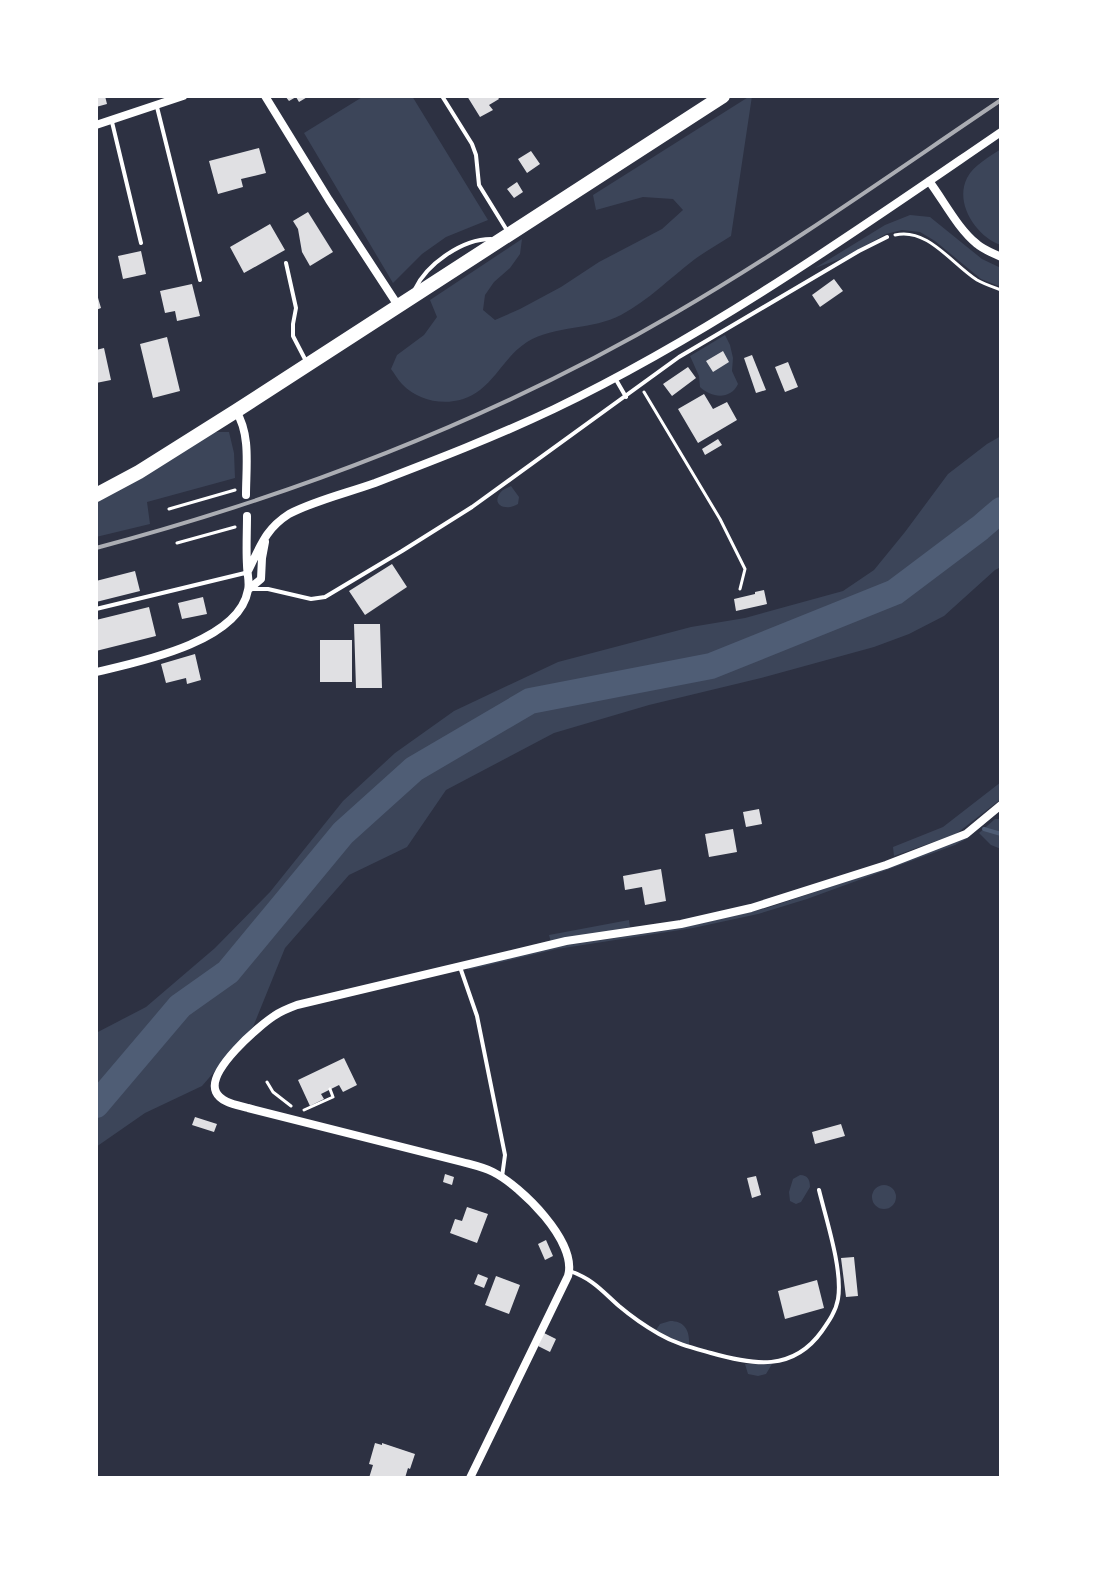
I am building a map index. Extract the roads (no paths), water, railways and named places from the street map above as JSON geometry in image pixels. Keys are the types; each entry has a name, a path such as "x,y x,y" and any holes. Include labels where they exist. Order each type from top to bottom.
{"main road":[{"path":"96,495 139,472 236,411 723,96"}],"street":[{"path":"96,125 183,96"},
{"path":"265,96 329,200 405,303"},
{"path":"247,573 269,530 284,517 476,443 615,378 742,305 1001,132"},
{"path":"929,181 975,243 1001,257"},
{"path":"236,411 245,435 246,491"},
{"path":"247,519 249,589"},
{"path":"96,672 160,655 209,636 232,618 249,589 261,579 269,530"},
{"path":"470,1478 570,1271 569,1257 553,1229 523,1194 502,1177 474,1165 233,1103 221,1098 214,1088 218,1073 258,1029 281,1011 304,1003 566,941 681,924 751,908 886,865 955,839 979,825 1001,805"}],"lane":[{"path":"442,96 474,148 479,185 505,237"},
{"path":"157,104 200,280"},
{"path":"111,120 141,243"},
{"path":"249,589 268,589 311,599 325,597 472,507 679,357 887,237"},
{"path":"286,263 296,314 293,336 308,365"},
{"path":"615,378 626,397"},
{"path":"96,609 247,573"},
{"path":"460,965 477,1016 505,1155 502,1177"},
{"path":"570,1271 589,1279 627,1312 670,1340 735,1360 763,1363 785,1360 815,1341 830,1319 839,1297 836,1266 819,1190"}],"waterway":[{"path":"96,1105 180,1006 228,972 343,833 414,769 530,701 711,666 895,592 1001,510"},
{"path":"984,829 1001,834"}],"railway":[{"path":"96,548 172,527 321,478 395,450 538,386 677,312 760,262 1001,100"}]}
